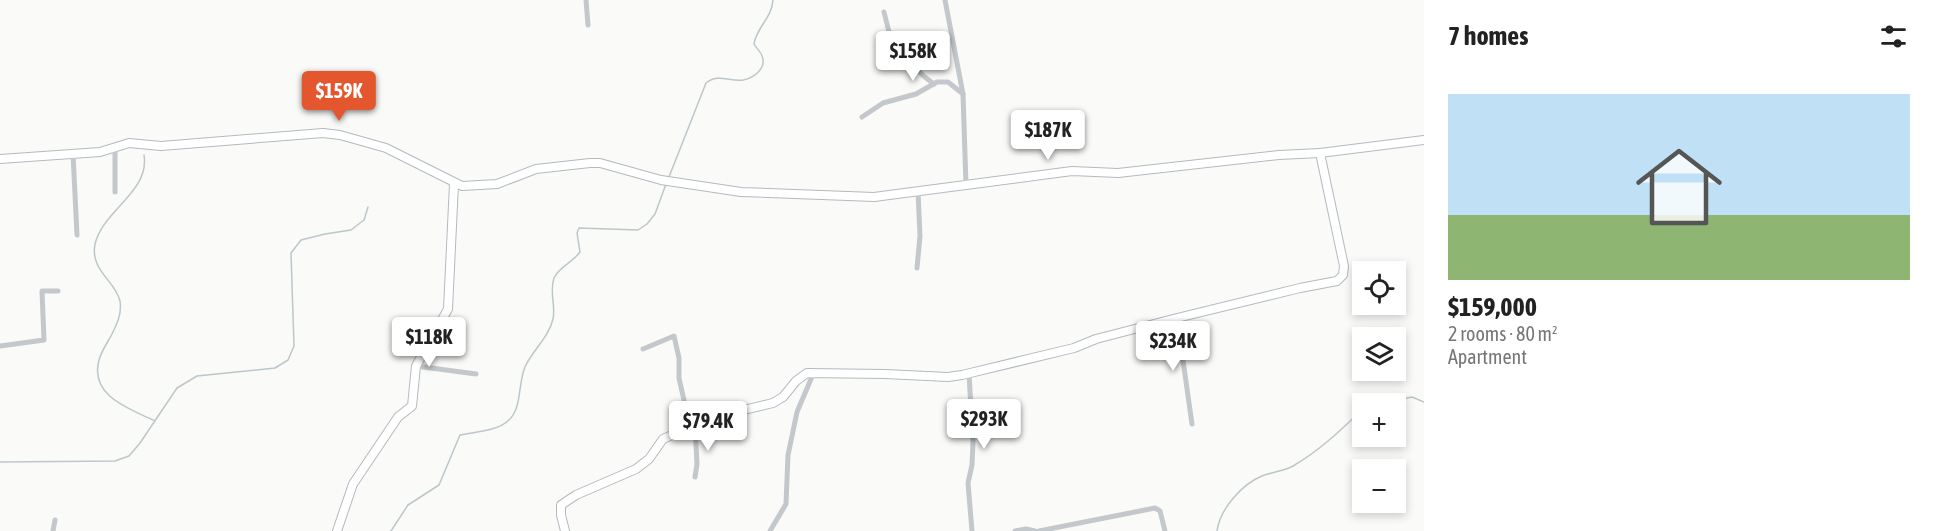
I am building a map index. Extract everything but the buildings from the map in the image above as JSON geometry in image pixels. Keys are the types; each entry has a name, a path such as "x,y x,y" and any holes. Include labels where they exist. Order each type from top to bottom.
{"street":[{"path":"585,0 588,25"},
{"path":"945,0 963,94 966,185"},
{"path":"884,12 895,56 912,58 920,74 934,84"},
{"path":"862,117 883,103 916,94 934,84 948,82 963,94"},
{"path":"0,159 100,152 129,143 161,146 323,133 340,135 386,148 454,184 473,187 497,184 536,169 600,163 661,180 741,192 874,197 1071,171 1118,173 1424,140"},
{"path":"115,147 116,192"},
{"path":"565,531 561,506 576,495 636,469 649,459 663,439 711,418 773,403 783,397 796,381 807,373 948,377 969,374 1074,348 1096,339 1177,318 1336,281 1343,275 1344,266 1320,153"},
{"path":"72,154 77,235"},
{"path":"337,531 352,484 398,417 412,406 416,366 448,309 454,184"},
{"path":"917,268 920,236 918,192"},
{"path":"0,346 44,340 42,291 58,291"},
{"path":"1177,318 1192,424"},
{"path":"643,348 674,336 679,358 679,378 692,426 697,464 695,477"},
{"path":"416,366 476,374"},
{"path":"770,531 786,504 788,455 797,412 814,372"},
{"path":"969,374 973,442 968,483 972,531"},
{"path":"1015,531 1026,529 1037,531 1155,508 1160,511 1165,531"},
{"path":"52,531 55,520"}],"waterway":[{"path":"669,177 706,83 720,78 743,80 755,75 763,65 761,53 754,44 770,12 773,0"},
{"path":"144,155 144,168 140,180 107,221 95,244 94,253 99,268 120,301 120,315 100,357 98,372 100,383 114,400 155,421"},
{"path":"391,531 408,505 439,485 460,435 499,427 513,415 525,367 551,326 554,309 552,288 554,278 580,252 577,233 579,228 638,230 655,214 666,184"},
{"path":"0,462 115,461 129,456 177,388 197,376 275,368 288,360 294,346 291,253 301,240 351,230 364,220 368,207"},
{"path":"1406,398 1412,397 1424,402"},
{"path":"1217,531 1227,506 1247,485 1262,476 1289,468 1303,460 1352,419"}]}
